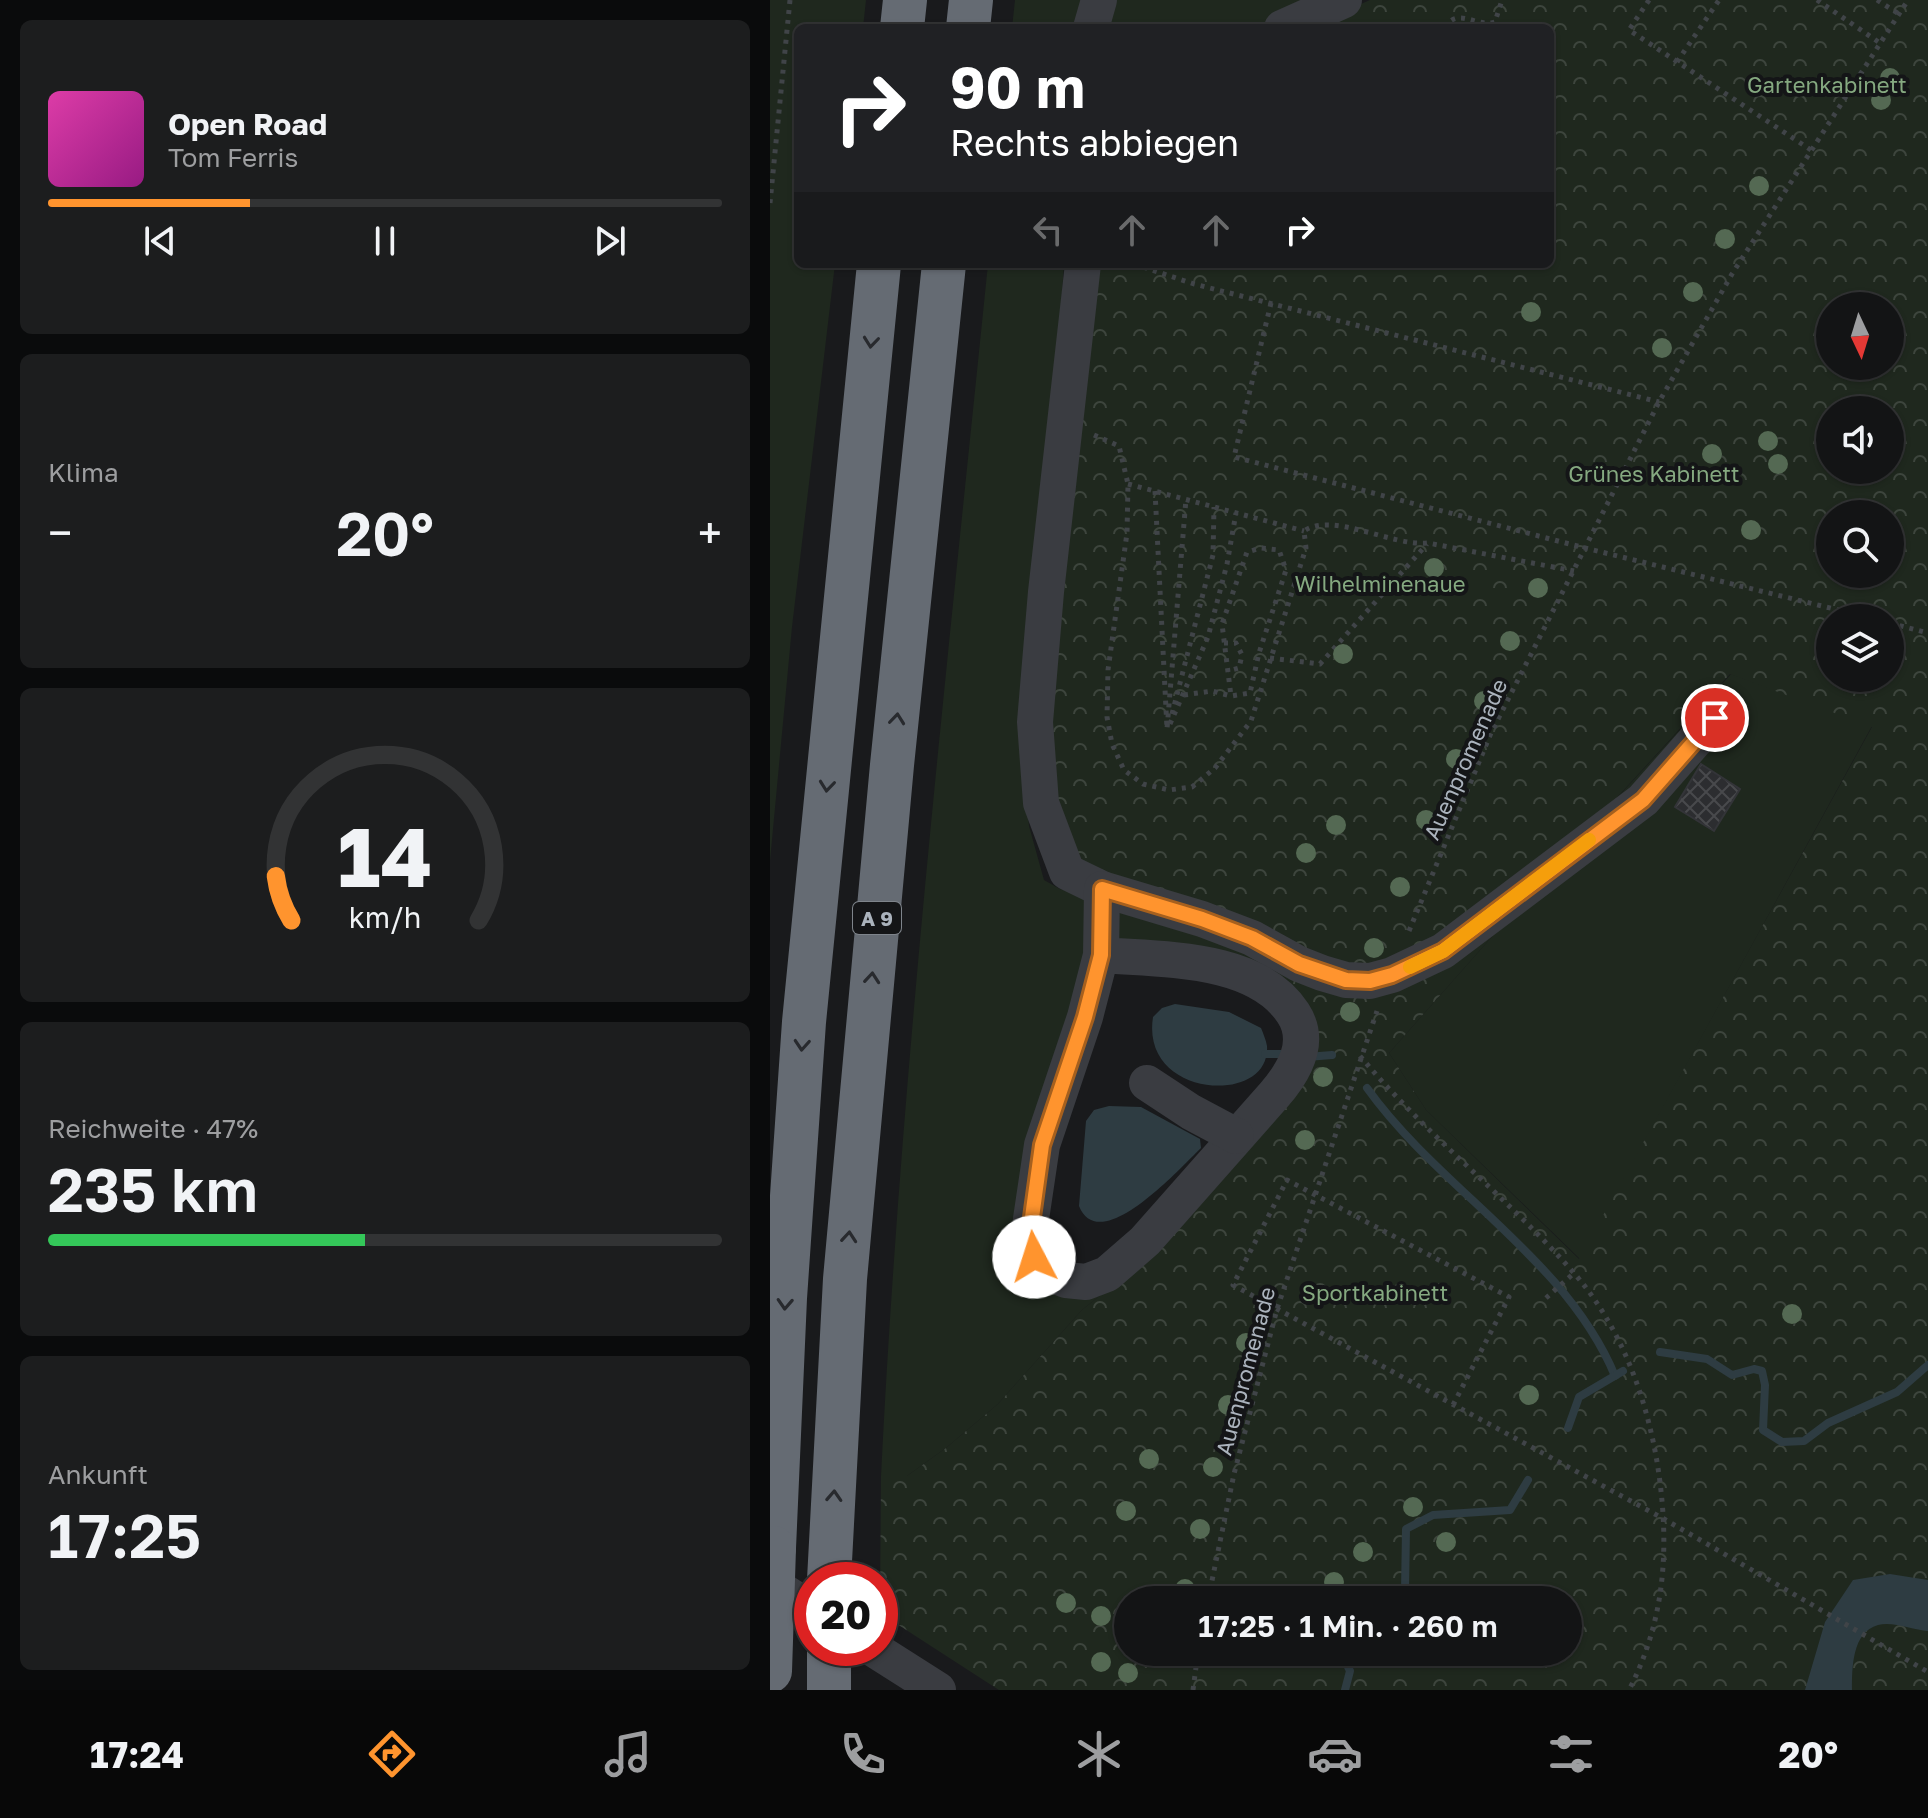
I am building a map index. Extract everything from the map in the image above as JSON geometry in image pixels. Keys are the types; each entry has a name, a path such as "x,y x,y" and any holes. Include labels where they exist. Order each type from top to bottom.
{"highway":[{"path":"902,24 905,0"},
{"path":"968,24 971,0"},
{"path":"770,1673 785,1298 804,1022 879,268"},
{"name":"A 9","path":"826,1562 845,1279 890,781 944,268"},
{"path":"829,1666 829,1690"}],"street":[{"path":"1092,24 1099,0"},
{"path":"1291,24 1344,0"},
{"path":"1083,268 1046,592 1035,722 1041,803 1067,872 1102,889 1202,919 1252,938 1299,964 1346,980 1370,981 1392,975 1443,951 1643,800 1715,718"},
{"path":"1101,955 1218,967 1257,981 1281,996 1299,1022 1301,1037 1293,1074 1145,1241 1107,1274 1086,1282 1066,1280 1046,1272 1034,1257 1029,1239 1042,1145 1085,1017 1101,955 1102,889"},
{"path":"1147,1083 1191,1112 1236,1136"},
{"path":"772,1566 794,1575"},
{"path":"898,1665 938,1690"}],"path":[{"path":"770,203 790,0"},
{"path":"1449,24 1454,18 1481,24 1495,22 1502,0"},
{"path":"1649,0 1629,30 1811,150"},
{"path":"1677,62 1719,0"},
{"path":"1817,0 1880,43"},
{"path":"1877,0 1899,14"},
{"name":"Auenpromenade","path":"1211,1586 1234,1474 1277,1309 1314,1194 1360,1056 1491,733 1659,402 1732,274 1908,0"},
{"path":"1146,268 1194,284 1659,402"},
{"path":"1271,303 1234,457 1816,605"},
{"path":"1065,424 1119,446 1128,484 1127,533 1108,670 1107,717 1112,744 1124,770 1143,784 1169,790 1192,787 1215,768 1251,721 1306,548 1304,531"},
{"path":"1128,484 1304,531 1314,524 1335,525 1411,545 1428,543 1574,571"},
{"path":"1155,491 1167,729"},
{"path":"1167,729 1186,499"},
{"path":"1167,729 1213,555 1214,507"},
{"path":"1167,729 1208,637 1227,564 1236,513"},
{"path":"1270,658 1320,664 1428,543"},
{"path":"1183,695 1212,691 1231,696 1250,693 1259,653 1286,570 1279,550 1261,548 1247,552 1222,624 1231,696"},
{"path":"1904,627 1928,633"},
{"path":"1224,643 1236,643 1242,655 1239,668 1228,671"},
{"path":"1360,1056 1417,1120 1508,1204 1574,1273 1609,1325 1632,1372 1654,1440 1664,1519 1663,1583 1658,1614 1651,1642 1629,1690"},
{"path":"1453,1405 1509,1297 1287,1180 1233,1285 1453,1405 1664,1519 1928,1672"},
{"path":"1546,1298 1574,1273"},
{"path":"1193,1690 1196,1666"}],"green space":[{"path":"770,0 866,0 863,24 794,24 794,268 835,268 792,627 770,861"},
{"path":"1015,0 1317,0 1266,24 1012,24"},
{"name":"Wilhelminenaue","path":"1370,0 1928,0 1928,1690 999,1690 898,1625 898,1562 880,1562 881,1476 907,1476 998,1404 1082,1310 1111,1287 1304,1078 1283,988 1294,969 1088,875 1054,819 1044,720 1094,268 1554,268 1554,24 1318,24","holes":["1730,674 1872,727 1579,1259 1426,1110 1389,1053"]},
{"path":"988,268 1064,268 1027,805 1029,826 1044,880 1060,889 1085,896 1090,935 1017,1239 1111,1287 1082,1310 998,1404 946,1448 907,1476 881,1476 900,1173 941,718"},
{"path":"1731,674 1872,726 1580,1259 1426,1110 1389,1053 1556,864"},
{"path":"1124,907 1294,969 1283,988 1111,942 1110,922"}],"shaded area":[{"path":"1175,1004 1229,1012 1261,1028 1267,1046 1263,1065 1249,1078 1229,1085 1207,1085 1184,1078 1166,1065 1154,1044 1153,1017 1162,1008"},
{"path":"1109,1106 1141,1107 1200,1139 1201,1148 1140,1204 1122,1216 1104,1222 1089,1219 1079,1206 1086,1121 1094,1110"},
{"path":"1890,1574 1928,1580 1928,1631 1890,1624 1869,1629 1855,1652 1852,1690 1805,1690 1825,1622 1853,1580"}],"building":[{"path":"1701,764 1740,789 1714,831 1675,807"}],"waterway":[{"path":"1265,1054 1288,1054"},
{"path":"1307,1057 1332,1055"},
{"path":"1367,1088 1397,1125 1534,1260 1566,1296 1593,1334 1615,1376"},
{"path":"1660,1352 1707,1359 1732,1375 1754,1369 1762,1371 1765,1385 1763,1430 1782,1442 1804,1441 1828,1423 1897,1392 1928,1365"},
{"path":"1568,1428 1579,1397 1623,1371"},
{"path":"1405,1586 1406,1529 1433,1515 1510,1510 1528,1480"},
{"path":"1345,1690 1350,1671 1348,1666"}],"slow traffic":[{"path":"1410,967 1443,951 1589,840"}],"route":[{"path":"1034,1257 1029,1239 1042,1145 1085,1017 1101,955 1102,889 1163,906 1252,938 1322,973 1346,980 1370,981 1392,975 1443,951 1643,800 1715,718"}],"park label":[{"name":"Gartenkabinett","path":"1827,84"},
{"name":"Grünes Kabinett","path":"1654,473"},
{"name":"Sportkabinett","path":"1375,1292"}]}
